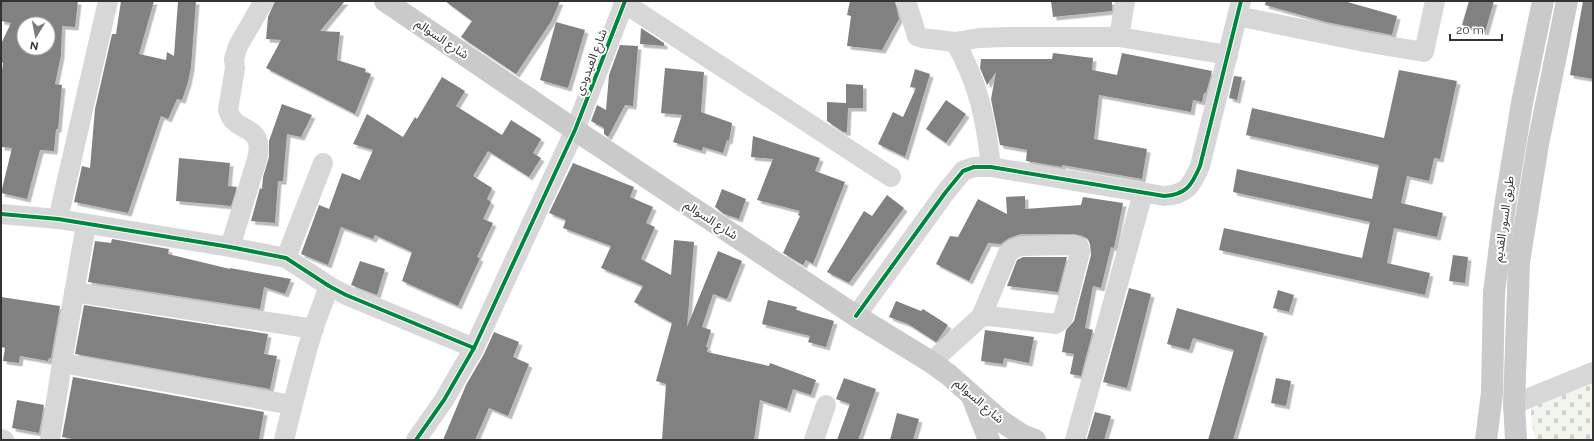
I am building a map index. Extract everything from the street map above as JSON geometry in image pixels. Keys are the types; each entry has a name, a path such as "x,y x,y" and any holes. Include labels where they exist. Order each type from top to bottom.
{"main road":[{"name":"شارع السوالم","path":"385,1 575,130 856,316 931,362 949,375 1001,421 1022,435 1034,440"},
{"name":"طريق السور القديم","path":"1486,440 1492,392 1494,293 1504,214 1522,103 1542,1"},
{"name":"طريق السور القديم","path":"1516,440 1514,404 1519,262 1538,144 1567,1"},
{"path":"971,394 989,440"}],"street":[{"path":"58,219 108,1"},
{"path":"230,247 260,145 258,137 234,121 228,110 235,68 234,59 238,46 264,1"},
{"path":"906,1 917,36 922,38 955,42 978,38 1007,37 1119,37 1228,55"},
{"path":"1119,37 1125,1"},
{"path":"856,316 962,171 974,167 991,167 1164,196 1174,196 1188,188 1195,179 1200,166 1239,8 1370,43 1424,52 1435,1"},
{"path":"625,2 891,177"},
{"name":"شارع العيدودي","path":"416,440 444,400 474,348 575,130 625,2"},
{"path":"955,42 975,82 986,127 991,167"},
{"path":"286,258 323,163"},
{"path":"1075,440 1143,193"},
{"path":"1,214 58,219 230,247 286,258 328,286 346,295 474,348"},
{"path":"50,440 86,224"},
{"path":"931,362 981,318 1008,253 1012,249 1021,246 1079,246 1080,252 1060,322 1056,324 989,316 981,318"},
{"path":"284,440 292,405 328,286"},
{"path":"74,292 314,329"},
{"path":"62,363 292,405"},
{"path":"1514,404 1593,372"},
{"path":"814,440 826,405"}],"green space":[{"path":"1593,377 1593,440 1536,440 1531,420 1531,404"}],"building":[{"path":"1,1 78,1 75,27 62,26 61,55 55,84 62,85 58,129 56,129 54,151 40,150 27,199 1,193 12,148 1,147 1,78 3,63 1,62 1,44 11,23 1,21"},
{"path":"121,1 154,1 139,54 166,60 167,52 174,56 178,1 196,1 191,67 188,82 182,100 177,99 168,119 161,116 128,213 74,202 82,166 90,168 95,109 112,34 116,34"},
{"path":"275,1 345,1 320,31 340,32 337,60 366,69 365,72 371,74 355,114 266,68 281,40 266,39 268,17"},
{"path":"445,1 560,1 552,20 516,74 461,37 472,21"},
{"path":"850,1 895,1 899,19 882,50 847,46 851,16 847,15"},
{"path":"1051,1 1112,1 1112,11 1053,17"},
{"path":"1266,1 1344,1 1397,16 1392,35 1326,22 1265,5"},
{"path":"1469,1 1494,1 1485,32 1462,25"},
{"path":"1583,1 1593,1 1593,79 1570,75"},
{"path":"556,22 585,30 568,88 540,80"},
{"path":"641,28 664,43 664,46 640,44"},
{"path":"620,45 638,46 633,106 625,105 608,137 604,134 604,128 591,121 597,105 606,110 609,75"},
{"path":"1053,53 1093,58 1092,70 1117,75 1122,53 1212,71 1202,102 1193,100 1191,112 1099,95 1094,139 1147,149 1142,179 1062,165 1062,167 1026,161 1027,150 1000,145 991,99 996,72 987,85 980,68 981,59 1052,59"},
{"path":"665,68 704,72 701,112 732,123 729,141 727,140 723,153 703,147 702,151 673,142 682,115 661,113"},
{"path":"915,69 930,74 905,157 878,144 893,112 903,117 916,88 910,87"},
{"path":"1399,70 1457,81 1440,159 1434,158 1429,181 1407,176 1401,203 1443,213 1437,237 1394,228 1387,263 1430,273 1425,295 1219,250 1224,228 1362,258 1370,222 1233,192 1237,169 1372,199 1379,165 1246,135 1252,108 1384,138"},
{"path":"1234,76 1242,77 1237,100 1229,98"},
{"path":"442,77 465,91 456,106 502,135 511,120 541,139 533,153 541,158 529,177 488,151 473,176 492,188 487,199 491,202 483,219 493,223 477,257 480,258 458,306 402,281 412,252 375,235 373,239 341,227 328,265 301,254 319,205 329,209 342,173 360,180 373,150 353,144 367,114 403,137 415,117 417,119"},
{"path":"846,84 863,85 863,108 848,108 847,132 843,132 827,121 827,102 846,103"},
{"path":"946,100 966,114 946,143 926,129"},
{"path":"282,104 312,115 301,137 287,134 283,181 278,181 275,223 251,221 260,188 262,189 263,177 269,157 269,141"},
{"path":"753,136 820,158 815,171 845,182 813,264 806,260 803,265 783,253 800,216 798,215 800,211 757,200 773,159 751,157"},
{"path":"179,158 230,163 228,186 237,187 231,206 176,201"},
{"path":"573,163 634,187 630,197 653,207 646,223 655,227 641,259 671,275 674,240 694,242 687,327 718,251 742,261 727,299 713,294 702,327 711,330 706,347 708,347 707,352 769,366 770,363 816,380 811,395 793,389 787,409 760,400 754,440 662,440 666,384 656,381 672,323 634,302 643,286 601,268 611,246 563,228 566,220 549,213"},
{"path":"722,189 746,199 739,219 724,214 715,207"},
{"path":"887,195 904,208 849,283 827,272 864,211 872,216"},
{"path":"1025,196 1025,209 1081,205 1083,197 1123,203 1114,248 1111,247 1101,288 1093,286 1085,328 1093,330 1081,376 1070,374 1074,354 1062,352 1066,330 1074,321 1091,255 1088,239 1074,234 1021,234 1009,238 1001,244 988,243 969,281 936,264 950,236 958,237 978,199 1007,214 1006,197"},
{"path":"112,239 169,249 168,254 230,269 291,279 285,294 264,287 260,309 88,282 95,241 111,243"},
{"path":"1453,255 1468,257 1465,283 1449,281"},
{"path":"1023,257 1067,257 1058,292 1007,286 1017,260"},
{"path":"360,261 385,269 377,295 351,285"},
{"path":"1129,288 1151,294 1127,388 1103,382"},
{"path":"1278,290 1294,295 1289,312 1273,308"},
{"path":"1,297 60,306 51,358 49,358 48,361 20,356 19,363 3,361 5,348 1,347"},
{"path":"768,300 797,307 796,310 834,321 826,347 808,342 810,336 762,324"},
{"path":"896,301 921,311 923,309 948,325 938,340 936,342 908,324 889,317"},
{"path":"84,305 268,334 264,354 277,356 270,389 75,354"},
{"path":"1177,308 1264,333 1233,440 1208,440 1234,350 1193,338 1189,350 1167,344"},
{"path":"985,330 1034,337 1029,363 1004,358 1003,364 981,361"},
{"path":"494,332 519,342 513,357 529,364 508,416 489,408 475,440 443,440 466,385 484,354"},
{"path":"73,377 264,412 259,440 78,440 62,437"},
{"path":"844,378 876,389 858,440 837,440 850,404 836,399"},
{"path":"1276,378 1291,381 1286,406 1271,403"},
{"path":"17,400 44,405 39,433 12,428"},
{"path":"1095,412 1111,416 1104,440 1087,439"},
{"path":"897,413 919,419 913,440 890,440"}],"cycle path":[{"path":"416,440 444,400 474,348 575,130 625,1"},
{"path":"856,316 945,193 963,171 974,167 991,167 1164,196 1178,194 1187,188 1194,179 1200,166 1241,1"},
{"path":"1,214 58,219 230,247 286,258 329,286 346,295 474,348"}]}
